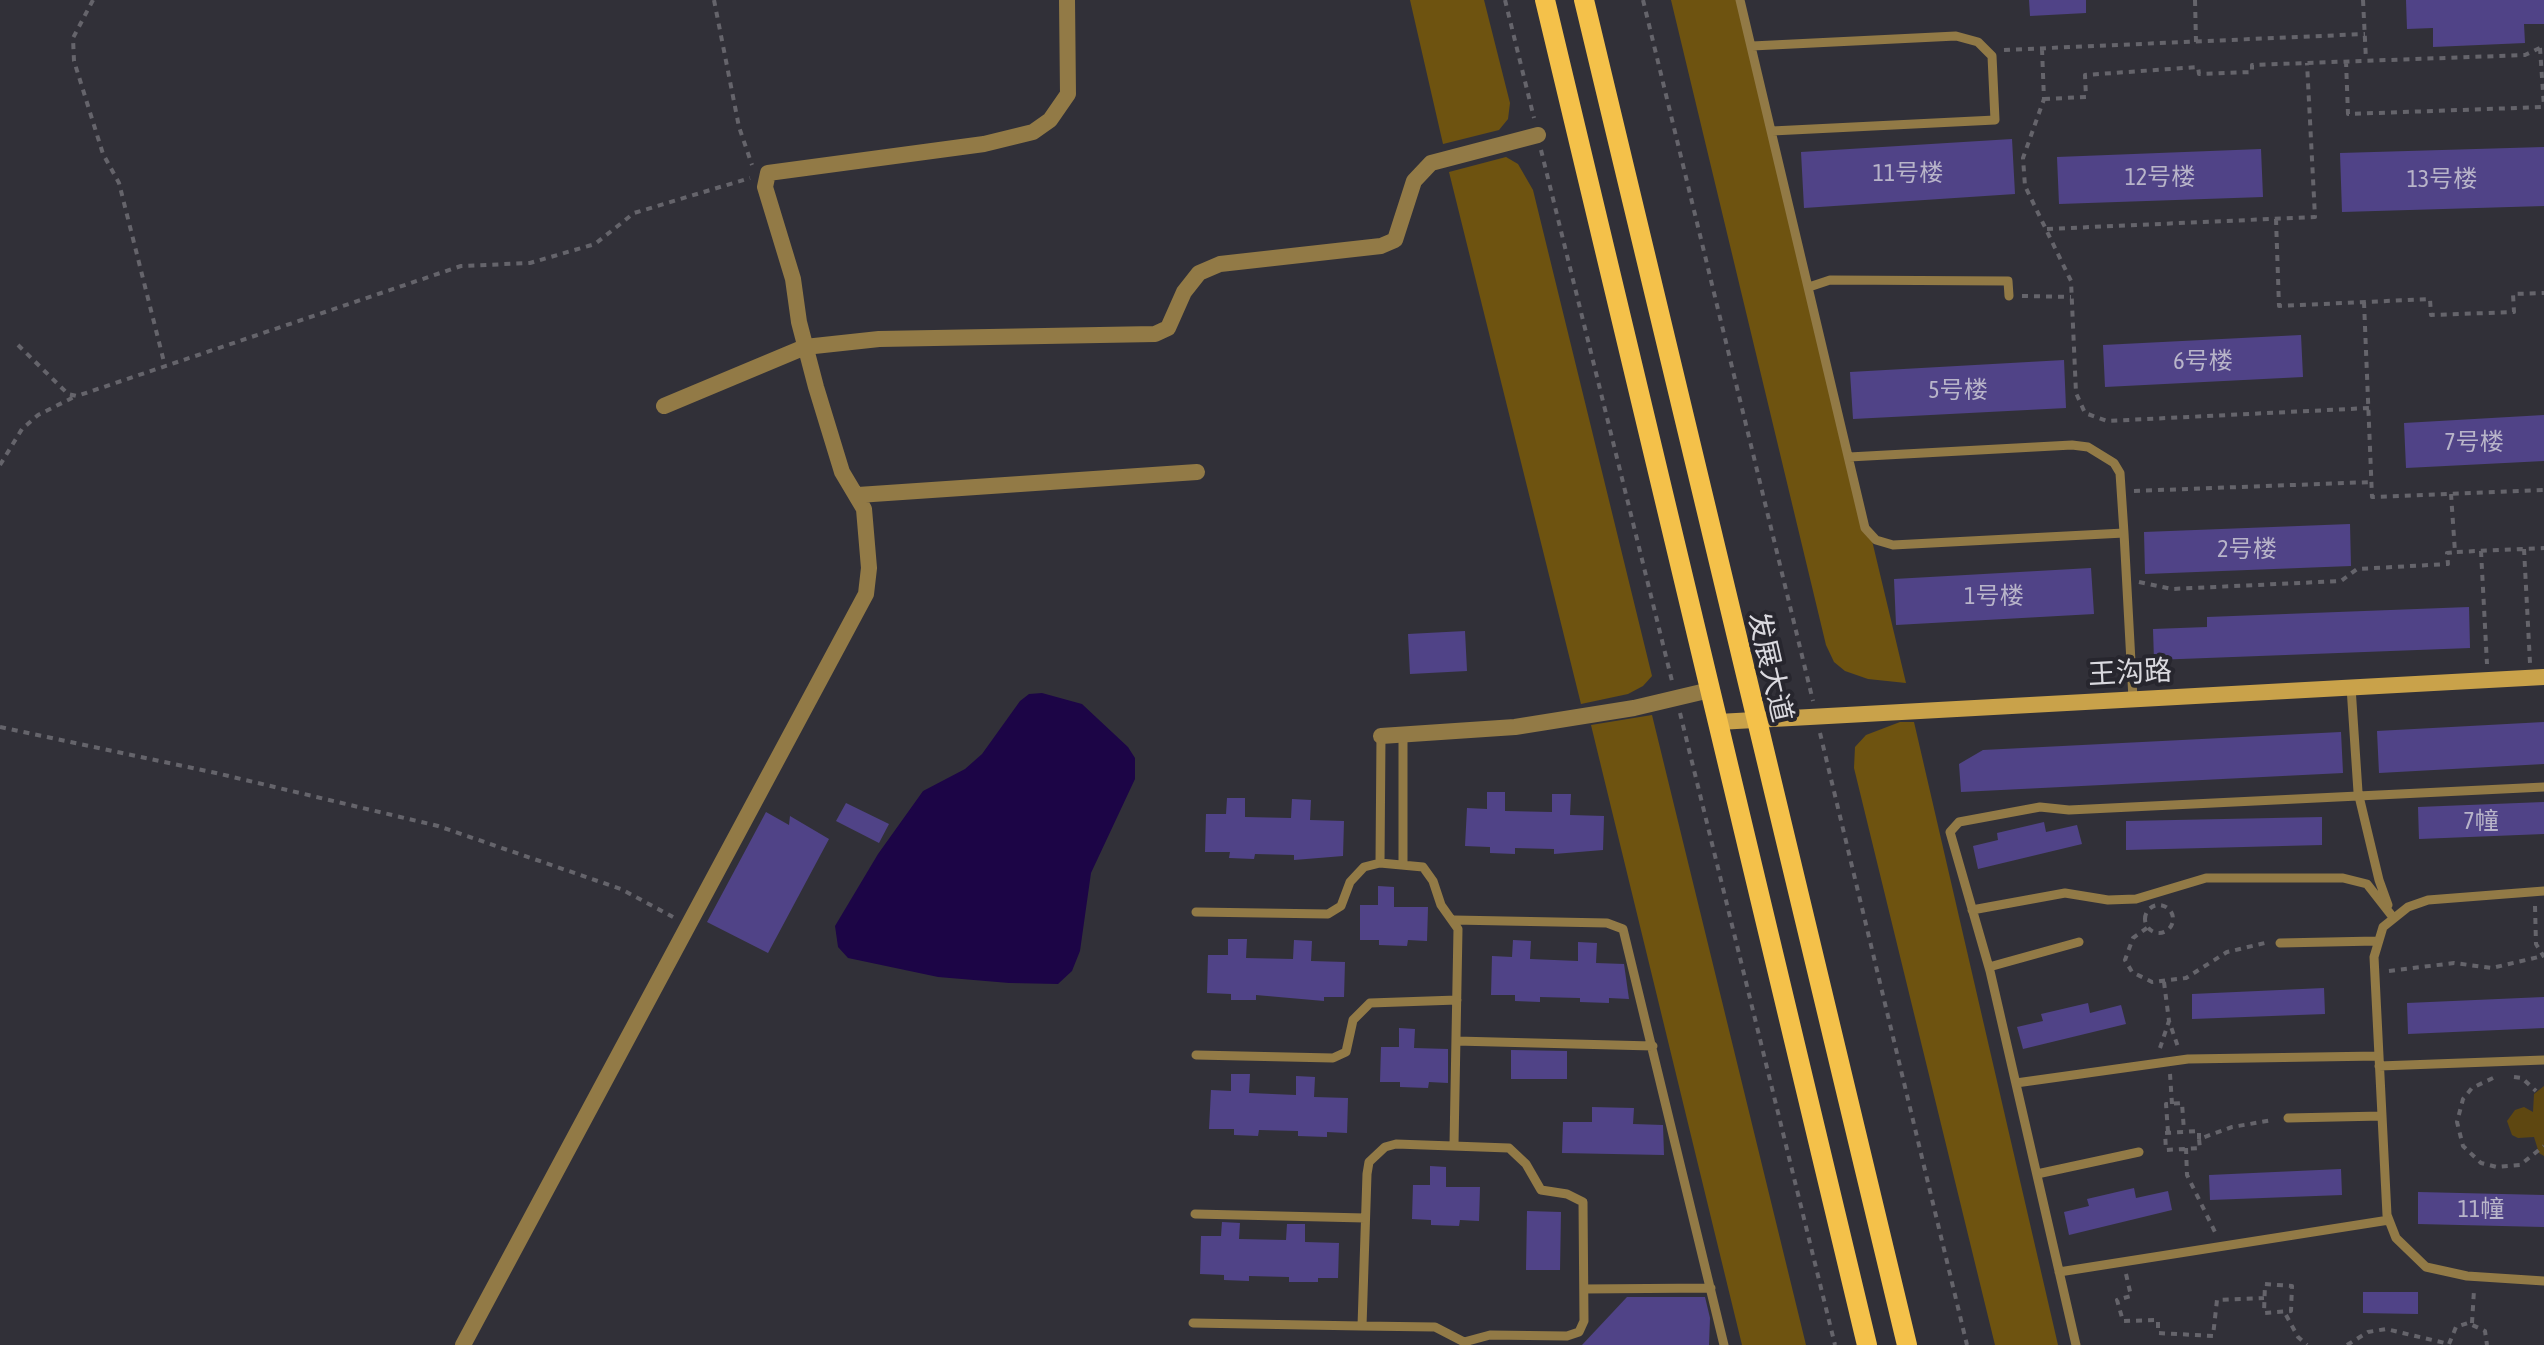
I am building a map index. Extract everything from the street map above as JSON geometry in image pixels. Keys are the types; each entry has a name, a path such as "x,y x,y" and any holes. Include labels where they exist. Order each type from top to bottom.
{"main road":[{"path":"1545,0 1867,1345"},
{"name":"发展大道","path":"1584,0 1754,719 1907,1345"}],"street":[{"path":"463,1345 866,594 868,532 858,495 842,472 805,347 793,279 765,187 768,173 984,144 1033,132 1050,120 1068,94 1067,0"},
{"path":"664,406 805,347 879,339 1155,334 1168,328 1184,292 1199,273 1220,264 1381,246 1395,240 1414,181 1431,163 1538,135"},
{"path":"858,495 1197,472"},
{"name":"王沟路","path":"1718,722 2538,677"},
{"path":"1381,736 1515,727 1710,690"}],"lane":[{"path":"1740,0 1865,528 1884,543 2124,533"},
{"path":"1752,46 1956,36 1978,42 1989,51 1995,120 1772,131"},
{"path":"1809,287 1830,280 2008,281 2009,296"},
{"path":"1849,457 2080,446 2114,463 2120,473 2123,492 2133,699"},
{"path":"2351,687 2359,796 2379,880 2392,916"},
{"path":"1403,735 1403,865"},
{"path":"1380,863 1381,736"},
{"path":"2076,1345 1989,967 1950,832 1959,822 2040,807 2069,810 2544,787"},
{"path":"1196,912 1335,913 1347,898 1355,873 1364,867 1380,863 1423,867 1429,873 1441,905 1454,920 1459,938 1454,1145"},
{"path":"1972,910 2065,893 2108,900 2136,899 2206,878 2343,878 2367,884 2392,916"},
{"path":"2539,891 2428,900 2392,916 2377,941 2375,972 2389,1220 2396,1238 2426,1267 2476,1277 2544,1281"},
{"path":"1454,920 1607,923 1623,929 1724,1345"},
{"path":"2280,943 2377,941"},
{"path":"1989,967 2079,942"},
{"path":"1196,1055 1333,1058 1346,1052 1353,1020 1370,1003 1457,1000"},
{"path":"1456,1041 1653,1046"},
{"path":"2016,1083 2183,1060 2544,1060"},
{"path":"2288,1118 2382,1116"},
{"path":"1193,1323 1362,1326 1435,1327 1459,1343 1490,1335 1567,1336 1579,1332 1584,1321 1583,1202 1567,1194 1541,1190 1517,1153 1509,1148 1396,1144 1376,1154 1367,1174 1362,1326"},
{"path":"2037,1174 2139,1152"},
{"path":"1195,1214 1365,1218"},
{"path":"2059,1272 2389,1220"},
{"path":"1584,1289 1711,1288"}],"path":[{"path":"93,0 73,38 74,61 98,141 119,183 165,366"},
{"path":"714,0 745,151 753,165 768,173"},
{"path":"1505,0 1835,1345"},
{"path":"1643,0 1967,1345"},
{"path":"2195,0 2196,42"},
{"path":"2363,0 2366,60"},
{"path":"1989,51 2365,34"},
{"path":"2044,99 2086,97 2085,75 2198,67 2199,74 2252,72 2252,65 2366,60 2525,55 2542,47 2544,108 2348,114 2346,61"},
{"path":"2042,49 2044,99 2023,158 2023,169 2030,202 2067,267 2076,393 2080,405 2093,419 2107,421 2369,408"},
{"path":"2047,229 2315,217 2307,63"},
{"path":"0,465 22,429 38,415 77,396 461,266 530,263 595,244 634,213 768,173"},
{"path":"2276,219 2279,306 2430,299 2431,315 2514,312 2513,294 2544,293"},
{"path":"2009,296 2071,297"},
{"path":"2364,302 2372,497 2544,490"},
{"path":"18,345 68,394 77,396"},
{"path":"2123,492 2372,482"},
{"path":"2451,494 2455,552"},
{"path":"2127,582 2172,589 2341,581 2357,569 2448,564 2447,553 2544,548"},
{"path":"2524,549 2538,677"},
{"path":"2481,551 2488,680"},
{"path":"0,727 216,773 438,826 621,889 689,926"},
{"path":"2375,972 2454,963 2492,968 2544,956 2536,944 2539,891"},
{"path":"2162,905 2171,910 2173,924 2167,931 2159,934 2147,928 2144,918 2148,909 2162,905"},
{"path":"2147,928 2133,938 2125,960 2127,966 2144,979 2164,982 2186,978 2216,958 2243,946 2280,943"},
{"path":"2164,982 2169,1021 2183,1060"},
{"path":"2156,1064 2169,1021"},
{"path":"2169,1062 2172,1104"},
{"path":"2510,1076 2522,1078 2536,1091"},
{"path":"2496,1077 2472,1088 2463,1099 2457,1122 2463,1146 2481,1163 2497,1167 2520,1165 2544,1146"},
{"path":"2168,1132 2199,1131 2200,1148 2166,1150 2166,1104 2182,1103 2184,1131"},
{"path":"2199,1139 2251,1123 2288,1118"},
{"path":"2186,1148 2187,1175 2200,1196 2206,1219 2220,1238 2228,1243"},
{"path":"2123,1261 2131,1296 2117,1300 2123,1321 2158,1320 2158,1333 2213,1336 2217,1300 2264,1298"},
{"path":"2472,1323 2476,1277"},
{"path":"2265,1284 2292,1286 2291,1311 2286,1314 2264,1313 2265,1284"},
{"path":"2286,1314 2298,1337 2307,1345"},
{"path":"2347,1345 2368,1332 2386,1329 2450,1345 2456,1327 2472,1323 2485,1331 2489,1345"}],"shaded area":[{"path":"1410,0 1484,0 1510,103 1508,119 1499,130 1443,144"},
{"path":"1671,0 1743,0 1906,683 1868,679 1845,671 1834,662 1826,645"},
{"path":"1506,157 1518,164 1533,190 1652,676 1643,686 1628,694 1581,704 1449,172"},
{"path":"1042,693 1082,704 1128,747 1135,758 1135,779 1091,873 1080,951 1072,971 1058,984 1009,983 938,977 848,958 838,947 835,926 878,854 923,791 965,769 982,754 1020,701 1029,694"},
{"path":"1652,715 1806,1345 1742,1345 1591,725"},
{"path":"1900,722 1914,722 2058,1345 1995,1345 1854,768 1855,747 1866,735"},
{"path":"2544,1086 2544,1156 2539,1153 2534,1137 2518,1138 2512,1135 2507,1121 2515,1110 2524,1107 2533,1112 2534,1094"}],"building":[{"path":"2029,0 2086,0 2086,13 2030,16"},
{"path":"2406,0 2544,0 2544,24 2524,24 2525,43 2433,47 2433,28 2407,29"},
{"path":"2012,139 2015,194 1804,208 1801,152"},
{"path":"2544,147 2544,206 2342,212 2340,153"},
{"path":"2261,149 2263,197 2059,204 2057,157"},
{"path":"2301,335 2303,377 2105,387 2103,345"},
{"path":"2064,360 2066,408 1853,419 1850,372"},
{"path":"2544,415 2544,461 2406,468 2404,423"},
{"path":"2350,524 2351,566 2145,574 2144,532"},
{"path":"2091,568 2094,614 1896,625 1894,579"},
{"path":"2469,607 2470,648 2154,660 2153,629 2207,627 2207,617"},
{"path":"1465,631 1467,671 1410,674 1408,634"},
{"path":"2544,722 2544,764 2379,773 2377,731"},
{"path":"2341,732 2343,773 1961,792 1959,764 1983,750"},
{"path":"1487,792 1505,792 1505,811 1552,812 1552,794 1571,794 1570,815 1604,816 1603,850 1554,854 1554,849 1515,848 1515,854 1490,853 1490,847 1465,846 1467,808 1487,809"},
{"path":"1227,798 1245,798 1245,817 1291,818 1292,799 1311,800 1310,820 1344,821 1343,856 1294,860 1294,855 1255,854 1254,859 1229,858 1230,852 1205,852 1206,814 1226,814"},
{"path":"2544,802 2544,834 2419,839 2418,807"},
{"path":"846,803 889,824 879,843 836,821"},
{"path":"766,812 789,825 790,816 829,839 768,953 707,922"},
{"path":"2322,817 2322,845 2126,850 2126,821"},
{"path":"2044,822 2046,832 2077,825 2082,844 1978,869 1973,846 1998,840 1997,833"},
{"path":"1378,886 1394,887 1394,907 1428,907 1427,941 1408,940 1407,946 1379,945 1379,940 1360,940 1360,905 1378,905"},
{"path":"1228,939 1247,939 1246,958 1293,959 1294,940 1312,941 1311,961 1345,962 1344,997 1324,997 1324,1001 1256,995 1256,1000 1231,1000 1231,994 1207,993 1208,955 1228,955"},
{"path":"1513,940 1531,941 1530,959 1578,961 1578,942 1597,943 1596,963 1624,964 1629,999 1609,998 1609,1003 1580,1002 1580,998 1540,997 1540,1002 1515,1001 1515,995 1491,995 1492,956 1512,957"},
{"path":"2324,988 2325,1014 2192,1019 2192,994"},
{"path":"2544,997 2544,1028 2408,1034 2407,1003"},
{"path":"2088,1003 2090,1013 2121,1005 2126,1024 2023,1049 2017,1027 2043,1021 2041,1014"},
{"path":"1399,1028 1415,1029 1414,1048 1448,1049 1448,1083 1429,1082 1428,1088 1400,1087 1400,1082 1380,1082 1381,1047 1399,1047"},
{"path":"1511,1050 1567,1051 1567,1079 1511,1079"},
{"path":"1231,1074 1250,1074 1249,1093 1296,1095 1296,1076 1315,1077 1314,1097 1348,1098 1347,1133 1327,1132 1327,1137 1298,1136 1298,1131 1259,1130 1258,1136 1234,1135 1234,1129 1209,1129 1211,1090 1231,1091"},
{"path":"1592,1107 1634,1108 1633,1124 1663,1125 1664,1155 1562,1153 1563,1122 1592,1122"},
{"path":"1430,1166 1446,1167 1446,1187 1480,1187 1479,1221 1460,1220 1459,1226 1431,1225 1431,1220 1412,1219 1413,1185 1430,1185"},
{"path":"2341,1169 2342,1195 2210,1200 2209,1175"},
{"path":"2134,1188 2136,1198 2168,1191 2172,1210 2069,1235 2064,1212 2089,1206 2087,1199"},
{"path":"2418,1192 2544,1195 2544,1227 2418,1224"},
{"path":"1527,1211 1561,1212 1560,1270 1526,1270"},
{"path":"1222,1222 1240,1223 1239,1239 1286,1240 1287,1224 1305,1224 1305,1242 1339,1243 1338,1278 1289,1282 1289,1277 1249,1276 1249,1281 1224,1280 1224,1275 1200,1274 1201,1236 1221,1236"},
{"path":"2363,1292 2418,1292 2418,1314 2363,1313"},
{"path":"1627,1297 1705,1297 1710,1318 1709,1345 1582,1345"}]}
